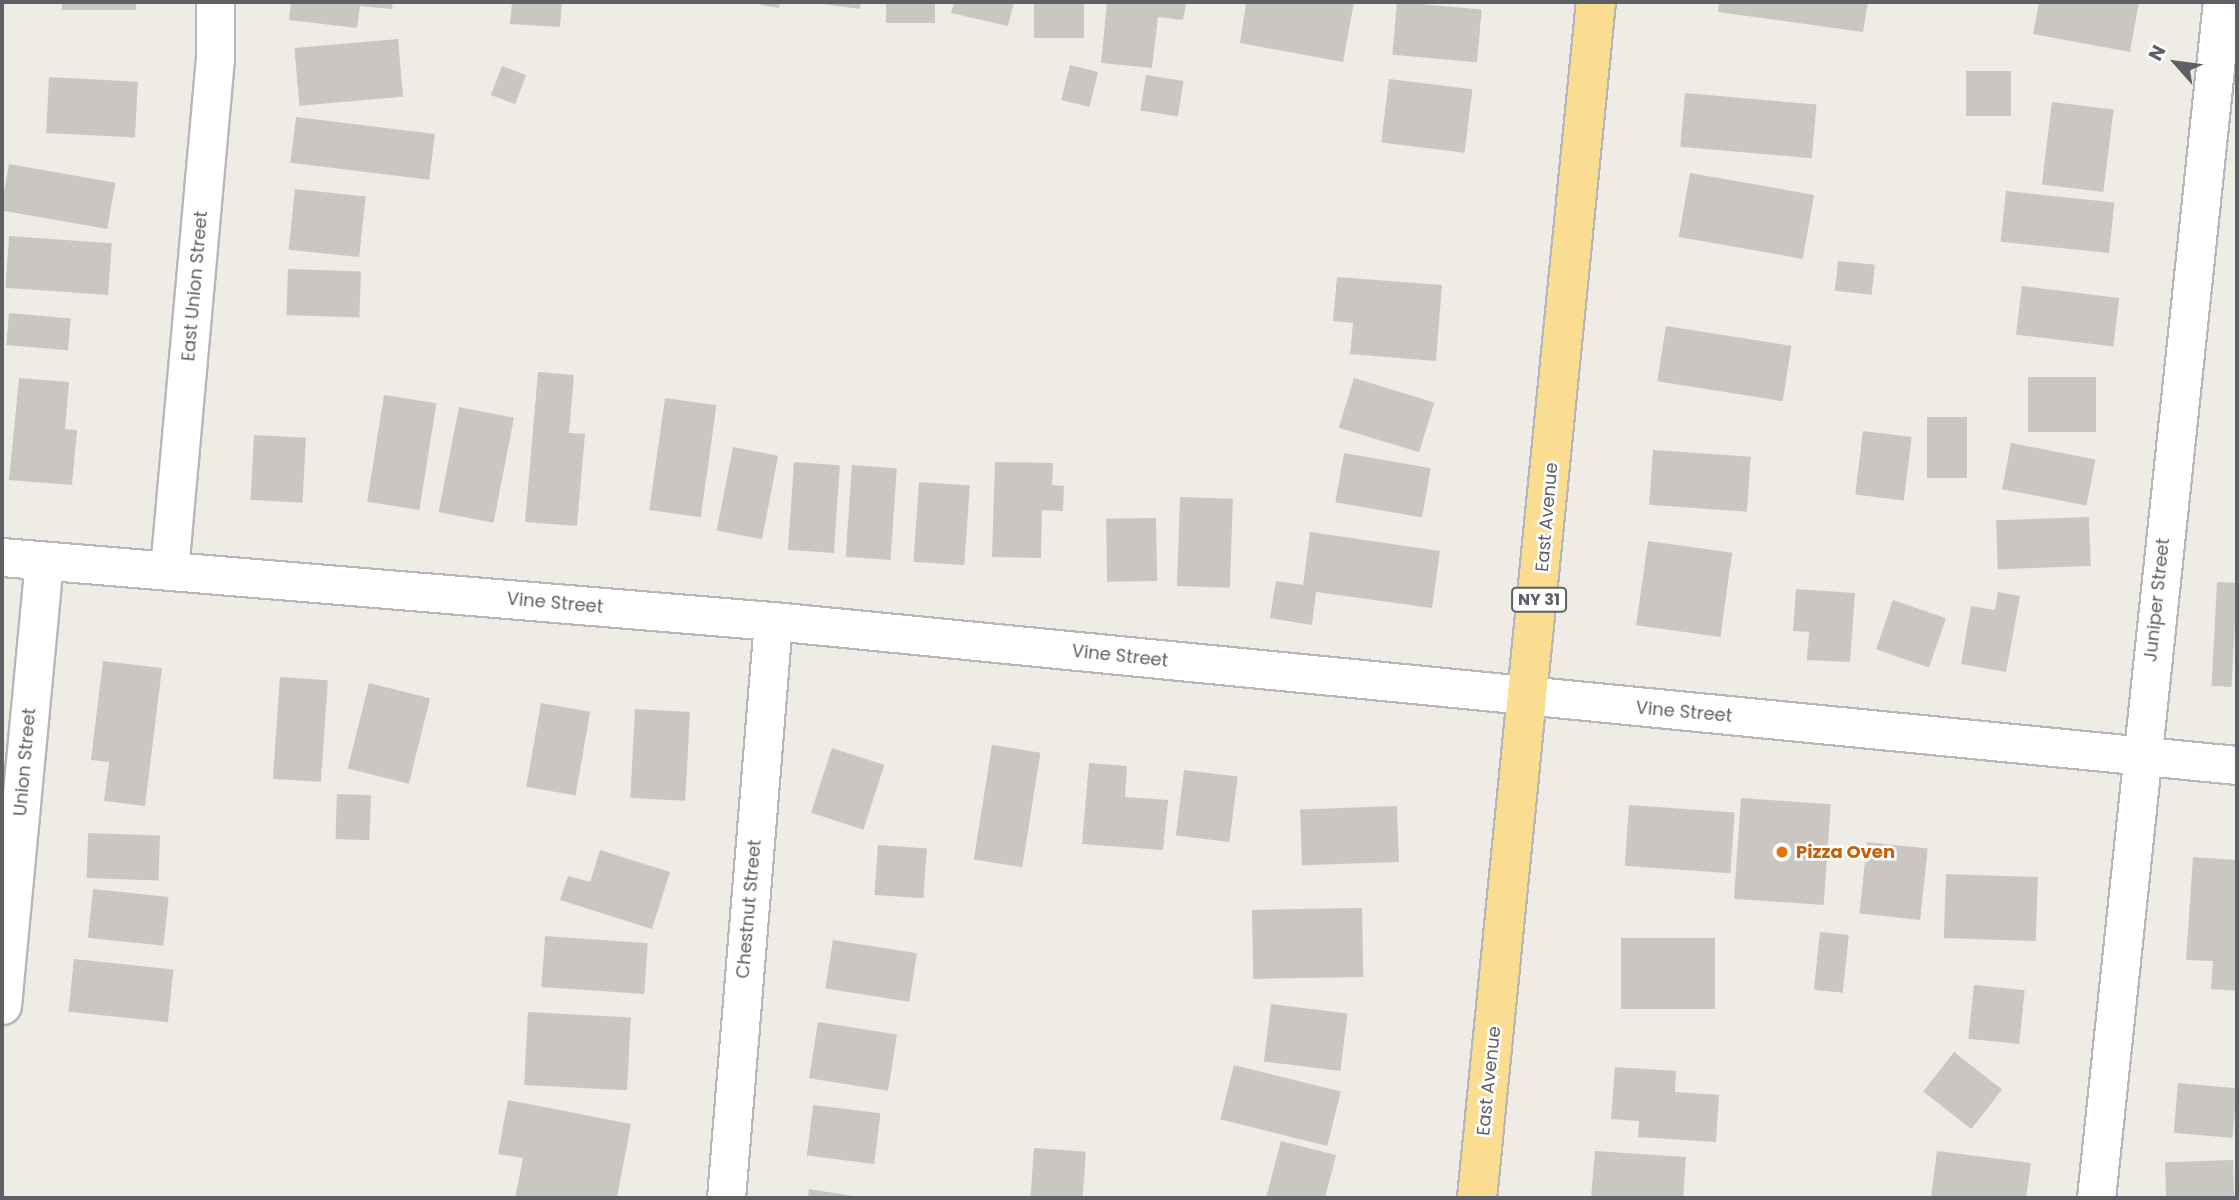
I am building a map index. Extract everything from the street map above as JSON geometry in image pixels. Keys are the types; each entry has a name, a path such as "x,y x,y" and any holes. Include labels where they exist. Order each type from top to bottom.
{"highway":[{"name":"East Avenue","path":"1477,1198 1530,697 1596,2"}],"street":[{"name":"East Union Street","path":"169,570 215,2"},
{"name":"Juniper Street","path":"2096,1198 2222,2"},
{"name":"Vine Street","path":"2,557 772,621 2237,765"},
{"name":"Union Street","path":"2,1005 44,561"},
{"name":"Chestnut Street","path":"726,1198 772,621"}],"building":[{"path":"62,2 136,2 136,10 62,10"},
{"path":"291,2 393,2 392,9 360,6 357,28 289,20"},
{"path":"512,2 562,2 560,27 510,24"},
{"path":"745,2 780,2 779,8"},
{"path":"807,2 861,2 860,9"},
{"path":"886,2 935,2 935,23 886,23"},
{"path":"954,2 1014,2 1008,26 951,13"},
{"path":"1034,2 1084,2 1084,38 1034,38"},
{"path":"1107,2 1186,3 1183,20 1158,17 1152,68 1101,63"},
{"path":"1241,2 1354,2 1343,62 1240,43 1246,4"},
{"path":"1397,2 1482,9 1477,62 1392,55"},
{"path":"1719,2 1868,2 1863,32 1718,12"},
{"path":"2039,2 2139,2 2130,52 2033,34"},
{"path":"398,39 403,97 299,106 294,48"},
{"path":"1070,65 1098,72 1089,107 1061,100"},
{"path":"502,66 526,75 515,104 491,95"},
{"path":"1966,71 2011,71 2011,116 1966,116"},
{"path":"1146,75 1184,81 1178,117 1140,111"},
{"path":"49,77 138,82 135,138 46,133"},
{"path":"1389,79 1472,89 1465,153 1381,143"},
{"path":"1685,93 1816,105 1812,158 1680,147"},
{"path":"2052,102 2114,110 2103,192 2042,184"},
{"path":"296,117 435,134 429,180 290,163"},
{"path":"9,164 115,183 107,229 2,210"},
{"path":"1690,173 1814,195 1803,259 1679,237"},
{"path":"295,189 366,196 359,257 289,250"},
{"path":"2006,191 2114,202 2109,253 2001,242"},
{"path":"9,236 112,243 108,295 5,288"},
{"path":"1838,261 1875,265 1872,295 1835,291"},
{"path":"288,269 361,272 359,318 286,315"},
{"path":"1337,277 1442,285 1436,361 1350,354 1353,323 1333,321"},
{"path":"2022,286 2119,298 2113,347 2016,335"},
{"path":"9,313 71,318 68,350 6,345"},
{"path":"1666,326 1791,346 1783,401 1657,381"},
{"path":"538,372 574,375 569,433 585,434 577,526 525,522"},
{"path":"2028,377 2096,377 2096,432 2028,432"},
{"path":"19,378 69,382 65,429 77,430 72,485 9,480"},
{"path":"1354,378 1434,403 1419,452 1339,428"},
{"path":"384,395 436,403 419,510 367,502"},
{"path":"665,398 716,405 701,517 649,510"},
{"path":"459,407 514,418 494,523 439,512"},
{"path":"1927,417 1967,417 1967,478 1927,478"},
{"path":"1863,431 1912,437 1904,500 1855,495"},
{"path":"254,435 306,438 303,503 251,500"},
{"path":"2011,443 2095,459 2086,506 2002,489"},
{"path":"733,447 778,456 762,539 717,530"},
{"path":"1653,450 1751,457 1747,512 1649,505"},
{"path":"1344,453 1431,468 1422,518 1335,502"},
{"path":"794,462 840,465 834,553 788,550"},
{"path":"995,462 1053,463 1052,485 1064,486 1063,511 1042,510 1041,558 992,557"},
{"path":"852,465 897,468 890,560 846,557"},
{"path":"919,482 970,486 964,565 913,562"},
{"path":"1180,497 1233,499 1230,588 1177,586"},
{"path":"2089,517 2091,566 1998,569 1996,520"},
{"path":"1156,518 1157,581 1107,582 1106,519"},
{"path":"1310,532 1440,551 1432,608 1316,592 1312,625 1270,618 1276,581 1303,585"},
{"path":"1648,541 1732,553 1720,637 1636,625"},
{"path":"2217,582 2237,583 2232,687 2212,686"},
{"path":"1796,589 1855,593 1850,662 1807,660 1809,632 1793,631"},
{"path":"1998,592 2020,596 2006,672 1961,664 1971,606 1995,610"},
{"path":"1893,600 1946,618 1929,667 1876,649"},
{"path":"103,661 162,668 145,806 104,801 109,762 91,760"},
{"path":"280,677 328,680 321,782 273,779"},
{"path":"369,683 430,698 409,784 348,768"},
{"path":"541,703 590,712 575,795 526,787"},
{"path":"635,709 690,712 685,801 630,798"},
{"path":"992,745 1040,753 1022,867 974,860"},
{"path":"832,748 884,765 863,830 811,813"},
{"path":"1089,763 1127,766 1125,797 1168,800 1163,850 1082,844"},
{"path":"1184,770 1238,777 1230,842 1176,836"},
{"path":"337,794 371,795 369,840 335,839"},
{"name":"Pizza Oven","path":"1741,798 1831,804 1824,905 1734,899"},
{"path":"1629,805 1735,812 1730,873 1625,866"},
{"path":"1397,806 1399,862 1302,865 1300,809"},
{"path":"88,833 160,836 158,880 86,878"},
{"path":"1867,842 1928,848 1920,920 1859,914"},
{"path":"878,845 927,848 923,898 875,895"},
{"path":"600,850 670,872 652,929 560,900 568,876 590,882"},
{"path":"2193,857 2237,860 2237,991 2211,989 2213,961 2186,960"},
{"path":"1946,874 2038,877 2036,941 1944,938"},
{"path":"93,889 169,897 163,946 88,938"},
{"path":"1362,908 1363,977 1253,979 1252,910"},
{"path":"1820,932 1849,935 1843,993 1814,990"},
{"path":"545,936 648,943 644,994 541,987"},
{"path":"1621,938 1715,938 1715,1009 1621,1009"},
{"path":"833,940 917,953 909,1002 825,988"},
{"path":"74,959 173,969 168,1022 68,1012"},
{"path":"1974,985 2025,990 2019,1044 1968,1039"},
{"path":"1271,1004 1347,1013 1340,1071 1264,1062"},
{"path":"528,1012 631,1017 627,1090 524,1085"},
{"path":"818,1022 897,1035 888,1091 809,1078"},
{"path":"1954,1052 2002,1090 1971,1129 1923,1091"},
{"path":"1234,1065 1341,1092 1327,1146 1220,1119"},
{"path":"1615,1067 1676,1071 1675,1092 1719,1095 1716,1142 1638,1137 1639,1121 1611,1119"},
{"path":"2178,1083 2237,1088 2232,1138 2174,1133"},
{"path":"508,1100 631,1124 617,1198 515,1198 523,1158 498,1154"},
{"path":"813,1105 880,1113 874,1164 807,1156"},
{"path":"1281,1141 1336,1155 1325,1198 1266,1198"},
{"path":"1034,1148 1086,1152 1083,1198 1031,1198"},
{"path":"1595,1151 1686,1157 1683,1198 1591,1198"},
{"path":"1937,1151 2031,1163 2026,1198 1931,1198"},
{"path":"2233,1160 2234,1198 2166,1198 2165,1162"},
{"path":"809,1189 859,1197 859,1198 808,1198"}],"place":[{"name":"Pizza Oven","path":"1782,852"}]}
